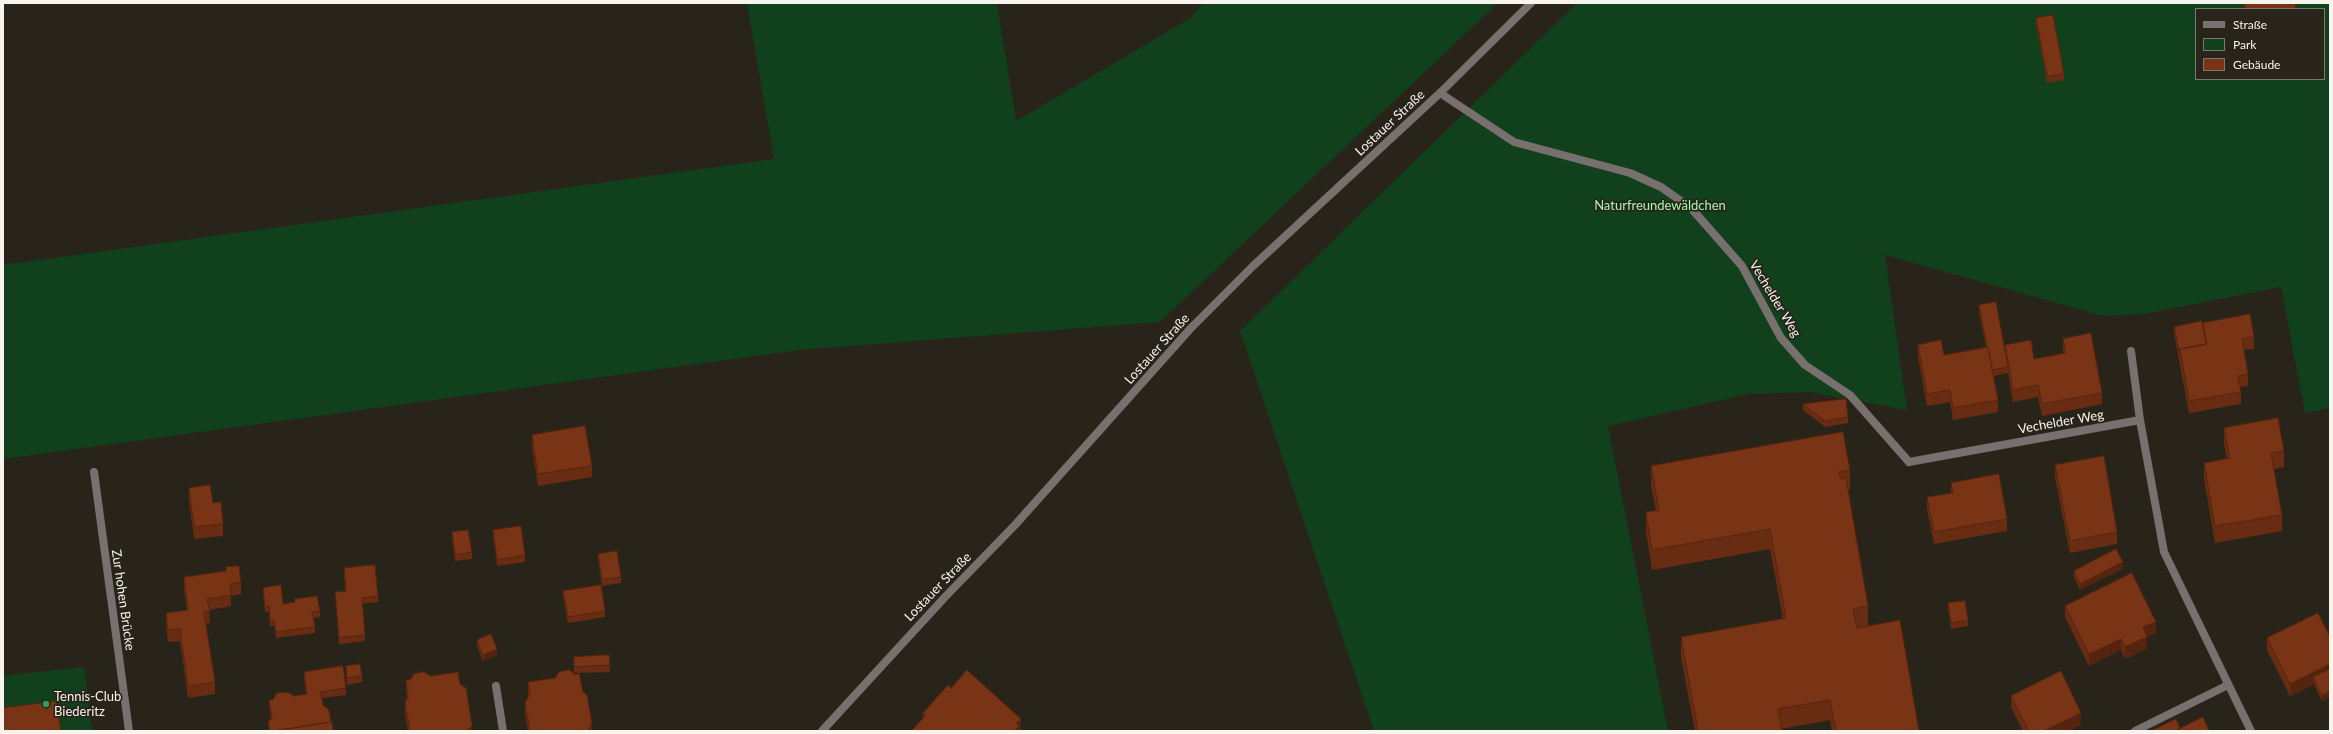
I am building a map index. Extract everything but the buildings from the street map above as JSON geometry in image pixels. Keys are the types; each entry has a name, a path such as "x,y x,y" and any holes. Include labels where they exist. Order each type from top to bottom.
{"street":[{"name":"Lostauer Straße","path":"823,730 945,597 1015,525 1191,328 1252,267 1440,93 1531,3"},
{"name":"Vechelder Weg","path":"1440,93 1514,142 1630,173 1661,187 1692,208 1742,266 1781,338 1805,365 1850,395 1908,462 2140,420"},
{"path":"2131,351 2140,420 2164,552 2250,731"},
{"name":"Zur hohen Brücke","path":"94,472 129,731"},
{"path":"2135,731 2228,685"},
{"path":"496,686 503,731"}],"green space":[{"path":"747,3 997,3 1016,121 1189,19 1203,3 1498,3 1160,322 799,350 3,459 3,265 774,159"},
{"name":"Naturfreundewäldchen","path":"1577,3 2330,3 2330,408 2305,413 2281,287 2144,314 2104,316 1885,255 1907,410 1809,392 1748,394 1608,426 1668,731 1374,731 1240,331"},
{"name":"Tennis-Club Biederitz","path":"84,667 92,731 3,731 3,676"}],"place":[{"name":"Tennis-Club Biederitz","path":"46,704"}]}
